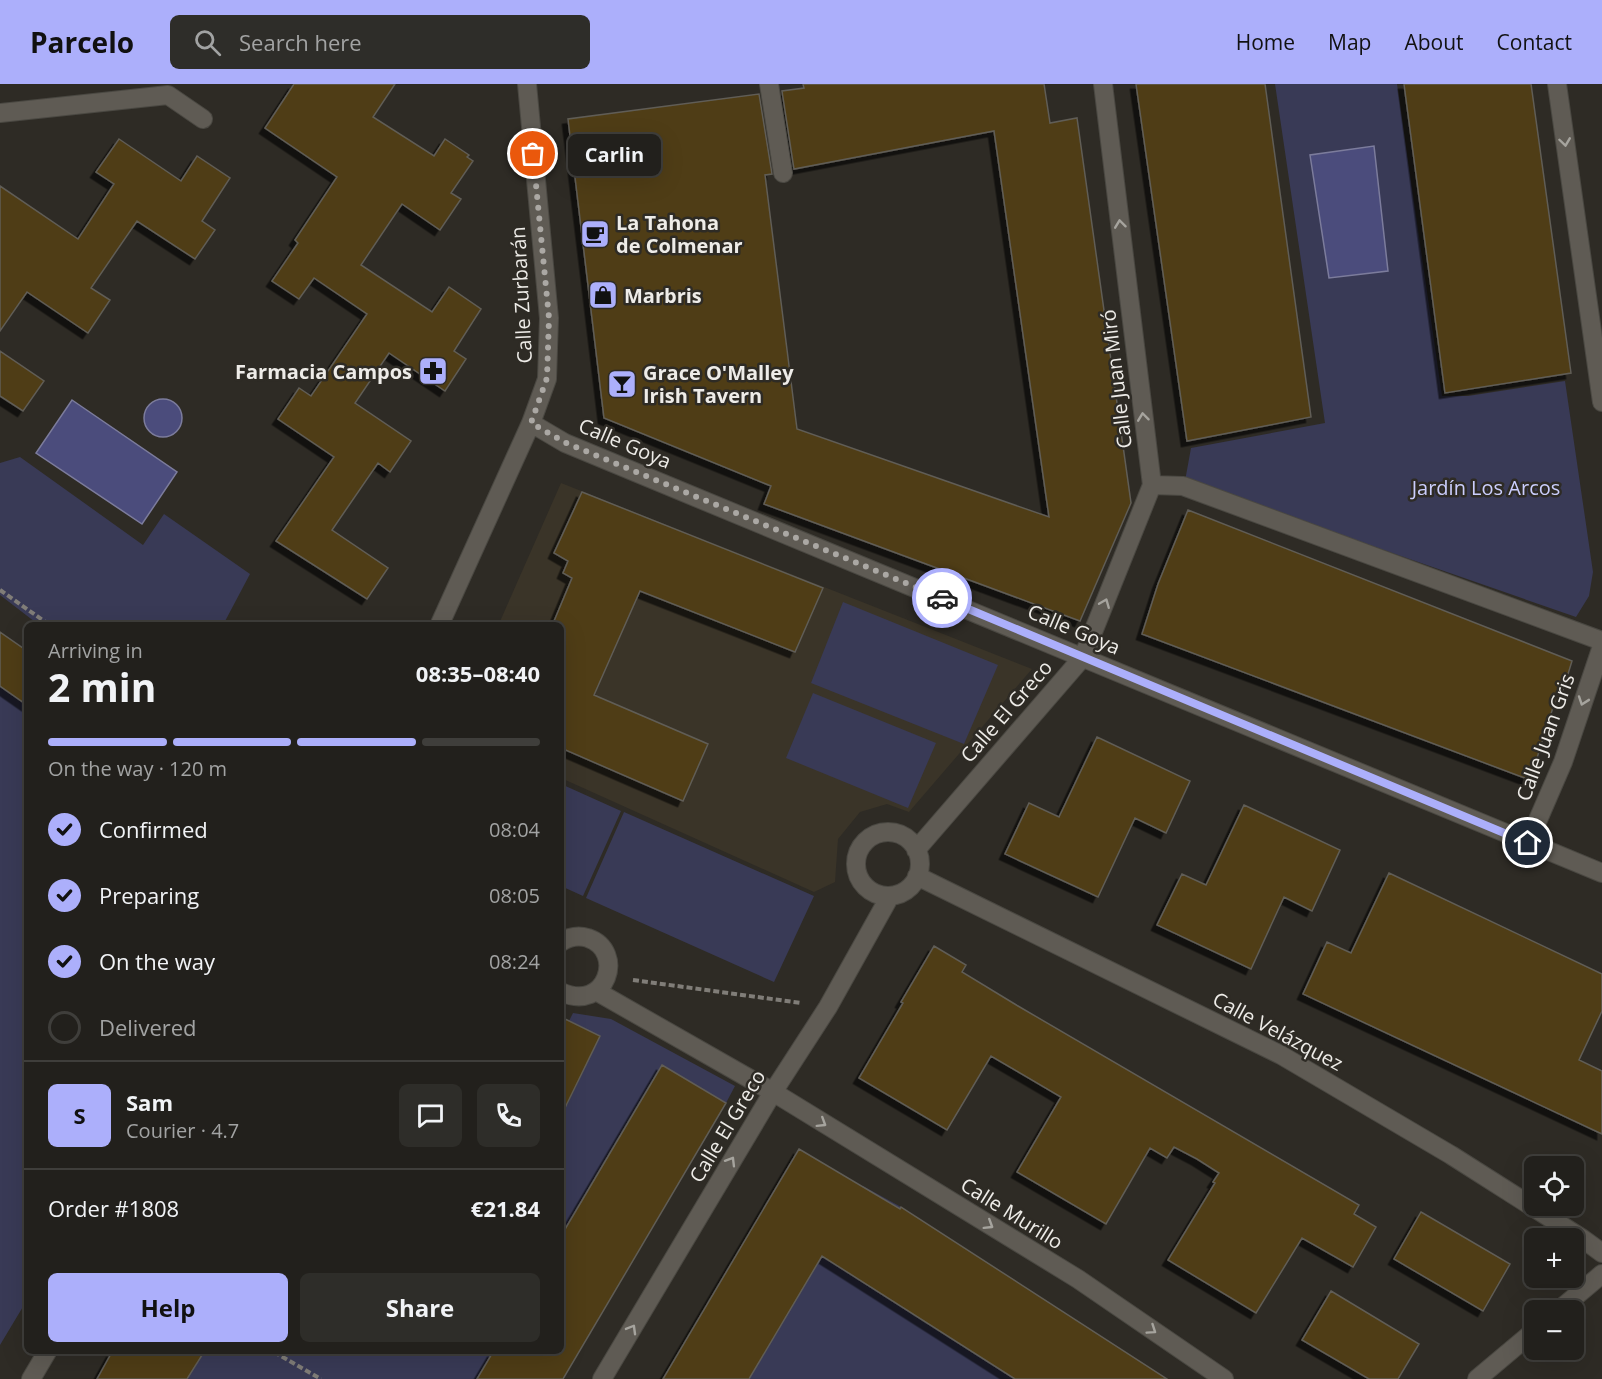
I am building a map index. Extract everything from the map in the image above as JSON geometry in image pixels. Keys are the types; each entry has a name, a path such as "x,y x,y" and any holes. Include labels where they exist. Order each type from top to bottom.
{"street":[{"name":"Calle Zurbarán","path":"441,622 531,423 547,378 549,318 526,84"},
{"path":"769,84 783,172"},
{"name":"Calle Juan Miró","path":"1083,657 1152,485 1103,84"},
{"path":"1557,84 1602,402"},
{"path":"0,113 168,95 203,118"},
{"name":"Calle Goya","path":"531,423 576,447 1602,873"},
{"path":"1152,485 1183,486 1602,644"},
{"name":"Calle Juan Gris","path":"1528,843 1563,762 1602,644"},
{"name":"Calle El Greco","path":"916,850 1083,657"},
{"path":"891,832 902,835 916,850 920,868 913,884 906,890 890,896 880,895 870,891 862,884 856,863 863,844 871,837 891,832"},
{"name":"Calle Velázquez","path":"917,876 1281,1055 1451,1155 1602,1253"},
{"name":"Calle El Greco","path":"602,1379 772,1092 828,1007 890,896"},
{"path":"564,940 576,936 595,941 602,948 608,966 603,985 588,996 579,997 564,993"},
{"name":"Calle Murillo","path":"596,991 772,1092 1078,1279 1224,1379"},
{"path":"1571,1300 1602,1274"},
{"path":"1477,1379 1524,1339"},
{"path":"31,1379 46,1354"}],"path":[{"path":"0,590 45,622"},
{"path":"607,976 828,1007"},
{"path":"277,1354 321,1379"}],"shaded area":[{"path":"1374,146 1388,271 1329,278 1310,155"},
{"path":"163,399 176,405 182,418 176,431 163,437 150,431 144,418 150,405"},
{"path":"72,400 177,472 142,524 36,453"},
{"path":"561,483 1032,669 909,812 887,804 860,812 838,839 835,882 814,892 564,779 564,622 500,622"}],"green space":[{"name":"Jardín Los Arcos","path":"1275,84 1397,84 1442,396 1468,396 1565,381 1593,572 1589,596 1576,617 1185,481 1191,448 1325,423"},
{"path":"20,457 143,545 164,514 250,574 225,622 35,622 0,595 0,463"},
{"path":"843,602 998,665 964,744 811,683"},
{"path":"0,633 24,650 24,1305 0,1345"},
{"path":"813,693 936,743 908,808 786,758"},
{"path":"564,785 621,811 583,896 564,887"},
{"path":"624,812 814,896 774,982 586,898"},
{"path":"573,1013 611,1019 735,1086 726,1103 662,1065 564,1231 564,1104 567,1105 600,1036 569,1021"},
{"path":"863,1186 901,1207 859,1280 1015,1379 749,1379"},
{"path":"203,1354 492,1354 477,1379 187,1379"}],"building":[{"path":"294,84 395,84 373,117 434,156 445,139 469,155 467,157 473,161 451,193 461,199 440,230 402,204 361,265 432,312 449,287 481,309 454,351 466,359 445,391 389,353 355,403 411,441 390,472 378,463 332,530 388,568 367,599 276,541 334,457 278,419 299,388 311,396 367,314 314,278 299,299 272,281 298,243 295,240 337,177 265,128"},
{"path":"803,84 1044,84 1050,123 1077,118 1131,503 1080,621 764,504 771,486 604,418 568,119 759,94 772,174 765,175 797,429 1049,517 994,131 794,169 782,91 804,88"},
{"path":"1136,84 1265,84 1311,417 1187,441"},
{"path":"1404,84 1531,84 1571,373 1445,393"},
{"path":"119,139 181,181 197,156 230,178 202,221 215,230 195,259 137,221 91,288 110,300 88,333 27,292 0,331 0,186 78,239 114,184 96,172"},
{"path":"0,351 44,381 23,411 0,396"},
{"path":"582,492 823,588 795,652 640,591 594,695 708,744 683,801 564,749 564,622 554,622 572,578 563,573 568,561 554,553"},
{"path":"1188,510 1572,661 1559,703 1555,701 1530,780 1142,634 1158,584"},
{"path":"0,632 24,649 24,703 0,686"},
{"path":"1097,737 1190,781 1166,833 1135,818 1098,897 1005,854 1029,803 1059,817"},
{"path":"1244,805 1340,850 1312,911 1284,897 1251,969 1157,925 1182,874 1206,885"},
{"path":"1389,873 1602,974 1602,1011 1579,1060 1602,1071 1602,1134 1303,994 1327,942 1351,953"},
{"path":"934,946 966,965 962,972 1359,1205 1354,1214 1376,1227 1353,1267 1302,1238 1256,1313 1168,1260 1219,1173 1197,1159 1174,1147 1167,1158 1150,1148 1106,1224 1017,1172 1061,1097 991,1056 947,1130 859,1078"},
{"path":"564,1018 600,1036 564,1110"},
{"path":"662,1065 726,1103 563,1379 477,1379 492,1354 564,1354 564,1231"},
{"path":"799,1149 900,1209 901,1207 1167,1379 1015,1379 822,1256 749,1379 663,1379"},
{"path":"1421,1212 1510,1264 1483,1311 1394,1259"},
{"path":"1331,1291 1419,1344 1398,1379 1369,1379 1302,1340"},
{"path":"111,1354 203,1354 187,1379 97,1379"}],"way so far":[{"path":"533,154 549,318 547,378 531,423 566,443 942,598"}],"place":[{"name":"Carlin","path":"533,154"},
{"name":"La Tahona de Colmenar","path":"595,234"},
{"name":"Marbris","path":"603,295"},
{"name":"Farmacia Campos","path":"433,371"},
{"name":"Grace O'Malley Irish Tavern","path":"622,384"}],"route":[{"path":"942,598 1528,843"}]}
